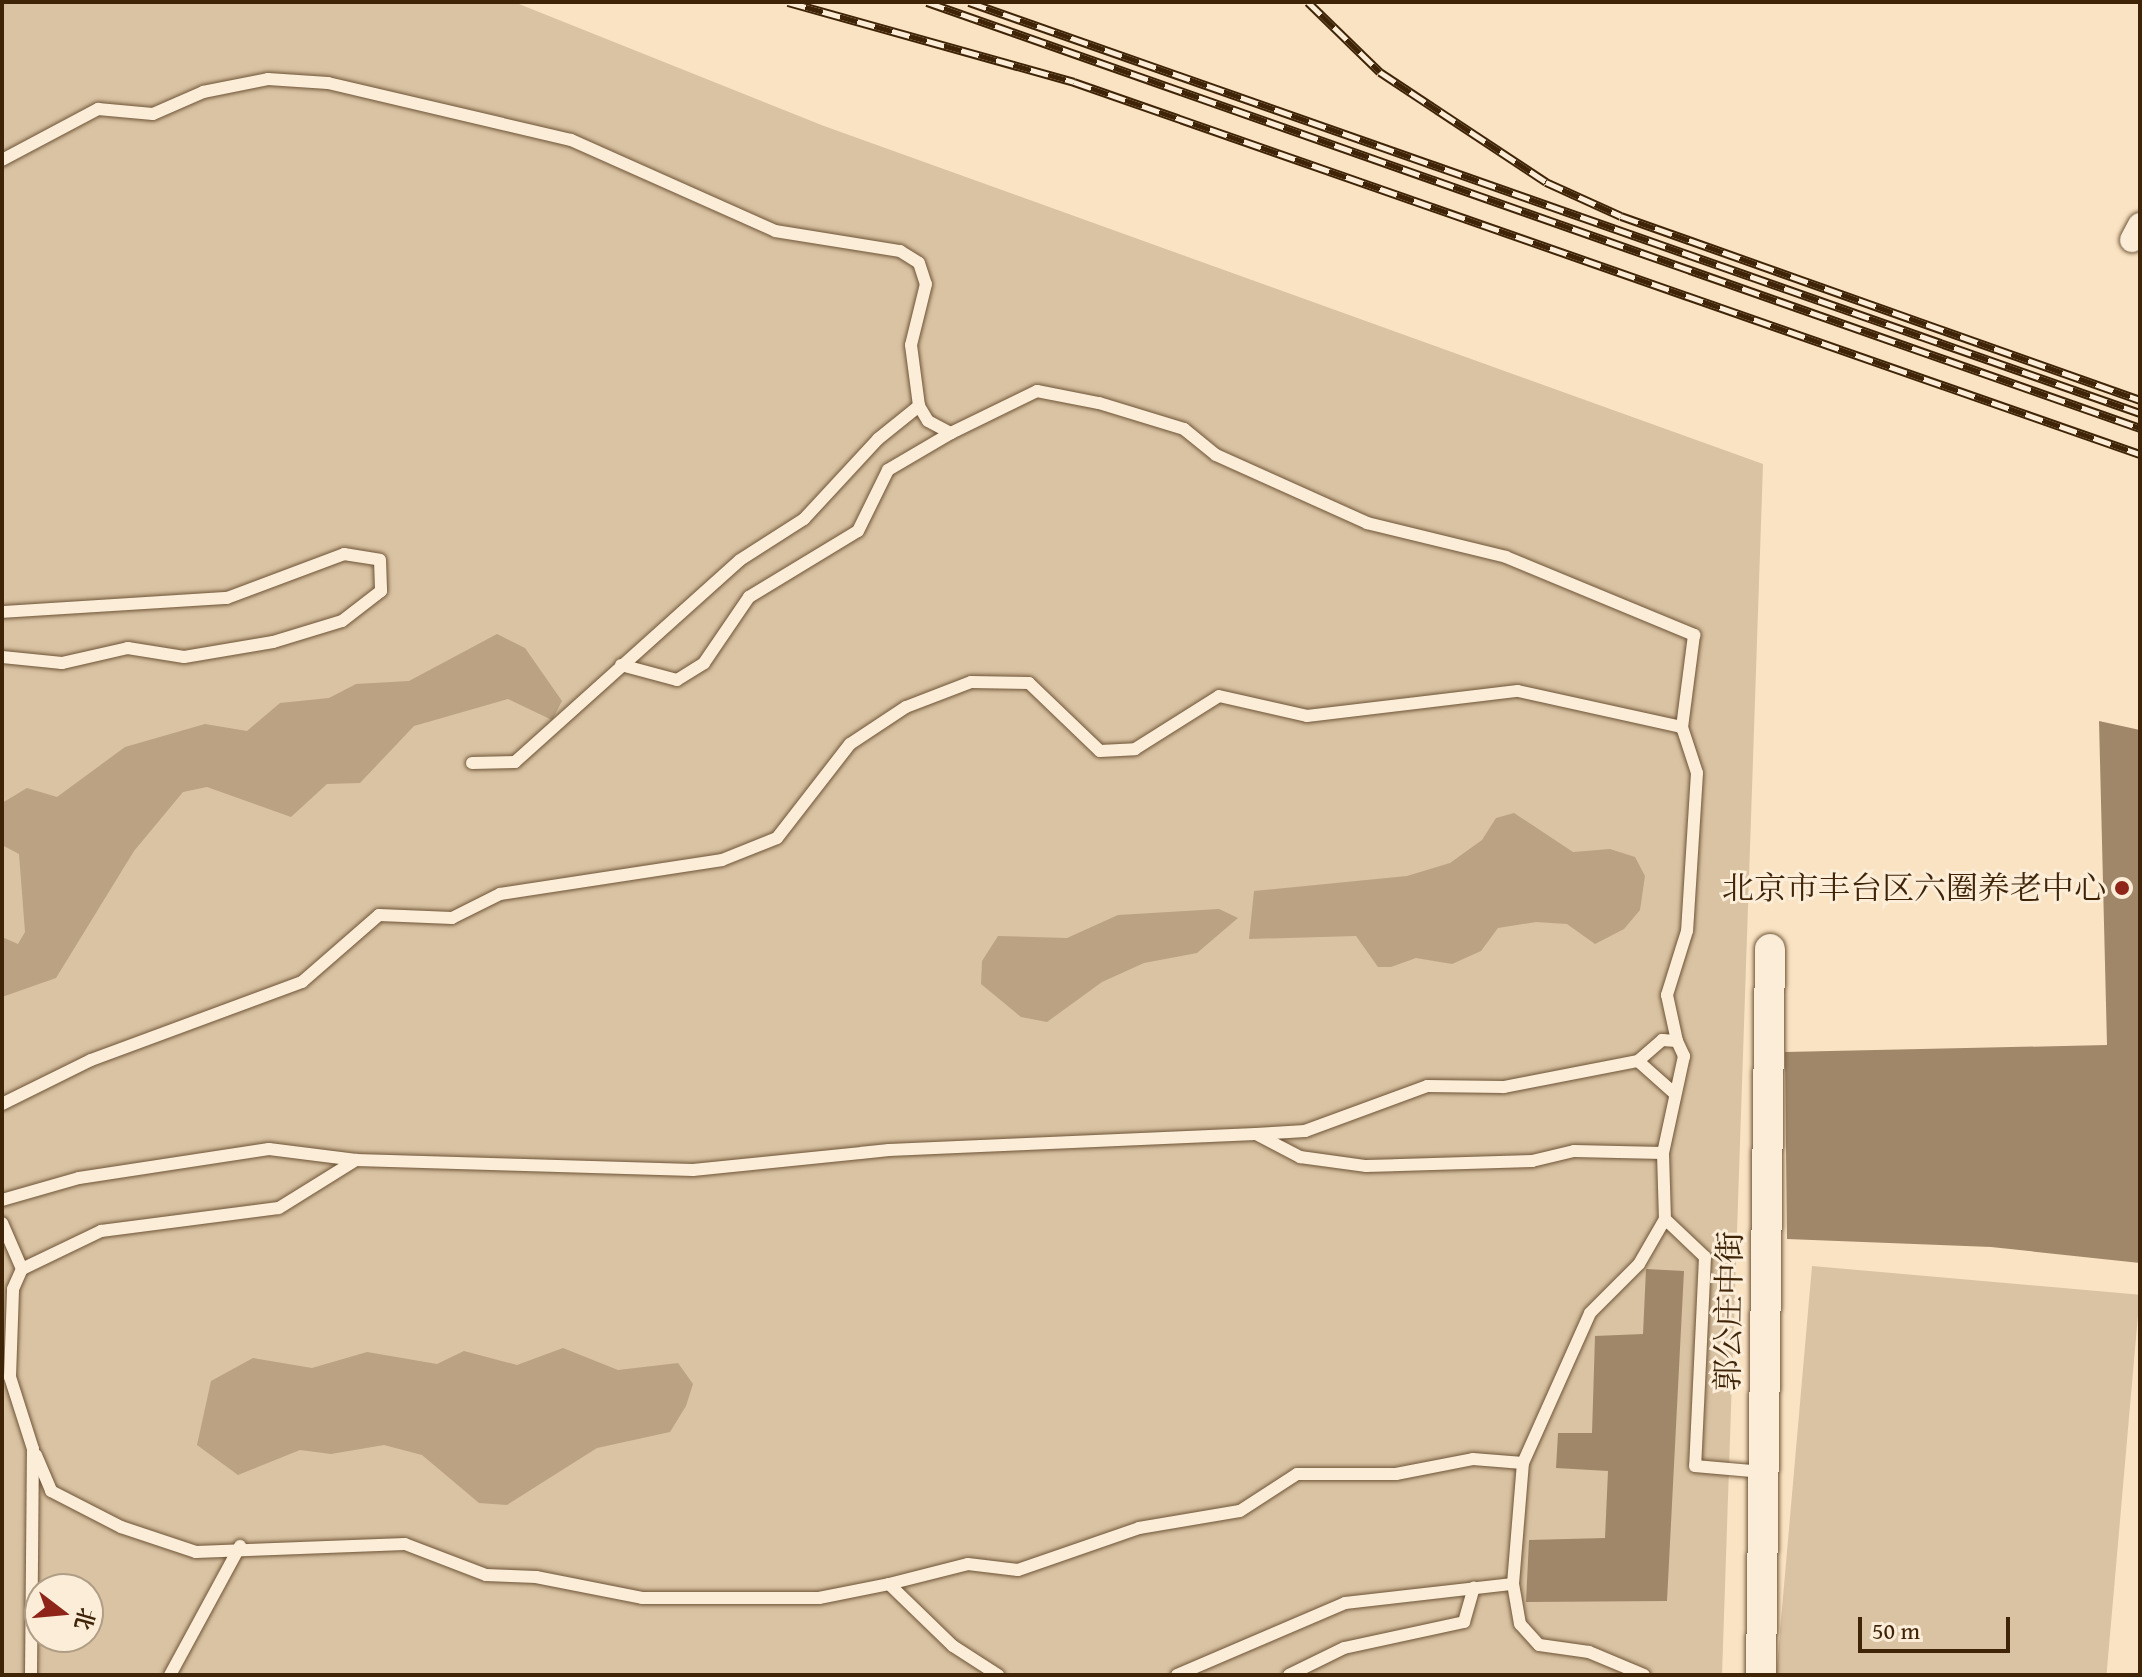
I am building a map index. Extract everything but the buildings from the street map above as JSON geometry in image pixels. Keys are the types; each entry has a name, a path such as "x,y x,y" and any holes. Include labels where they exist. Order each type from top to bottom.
{"street":[{"name":"郭公庄中街","path":"1761,1675 1770,949"}],"lane":[{"path":"2,160 98,109 153,114 203,92 268,79 328,83 571,140 775,231 900,251 919,263 926,284 911,345 919,406 951,433"},
{"path":"621,665 677,680 704,663 749,597 858,531 888,470 951,433 1037,391 1099,403 1184,429 1216,455 1367,523 1506,557 1694,635 1682,728 1697,773 1687,931 1667,995 1677,1041 1684,1056 1663,1153 1665,1219 1639,1264 1590,1313 1523,1463 1513,1584 1520,1624 1539,1645 1589,1652 1644,1675"},
{"path":"472,763 515,762 566,720 597,686 740,560 804,519 878,439 919,406"},
{"path":"2,612 227,598 344,554 380,560 381,591 342,621 273,642 184,657 128,648 62,663 2,657"},
{"path":"2,1104 91,1060 302,982 379,915 452,918 500,894 722,860 777,838 850,744 906,707 971,682 1029,683 1100,751 1135,749 1219,696 1307,716 1518,691 1682,728"},
{"path":"2,1200 79,1178 269,1149 356,1160 693,1170 889,1150 1305,1131 1427,1086 1504,1087 1638,1061 1662,1040 1677,1041"},
{"path":"1638,1061 1674,1093"},
{"path":"1256,1134 1300,1157 1366,1166 1532,1161 1574,1151 1663,1153"},
{"path":"356,1160 279,1208 101,1231 22,1269 13,1289 10,1377 33,1449 51,1491 121,1527 196,1552 240,1546 405,1544 486,1575 536,1577 611,1596 819,1598 968,1564 1018,1570 1139,1528 1240,1511 1297,1474 1396,1474 1473,1459 1523,1463"},
{"path":"1665,1219 1705,1257 1695,1466 1763,1472"},
{"path":"2,1223 22,1269"},
{"path":"31,1675 33,1449"},
{"path":"170,1675 240,1546"},
{"path":"889,1584 953,1646 998,1675"},
{"path":"1177,1675 1345,1603 1513,1584"},
{"path":"1289,1675 1344,1648 1464,1622 1474,1587"}],"shaded area":[{"path":"2,2 514,2 824,126 1763,464 1722,1675 2,1675"},
{"path":"497,634 525,648 562,701 552,720 508,699 414,726 360,783 327,784 291,817 207,787 183,792 134,851 56,978 2,997 2,937 18,944 25,932 19,854 2,845 2,803 27,788 57,797 125,747 205,724 247,731 280,703 329,698 356,684 409,681"},
{"path":"1514,813 1573,852 1610,849 1635,857 1645,876 1640,910 1624,929 1595,944 1567,924 1536,922 1498,928 1481,951 1452,964 1416,958 1391,967 1378,967 1356,936 1249,939 1254,891 1407,876 1450,863 1482,840 1496,818"},
{"path":"1219,909 1238,918 1197,953 1144,963 1102,982 1047,1022 1021,1017 981,984 982,961 998,936 1067,938 1118,915"},
{"path":"1812,1266 2140,1295 2106,1675 1776,1673"},
{"path":"563,1348 618,1370 678,1363 693,1384 686,1406 670,1432 597,1448 507,1505 479,1503 422,1455 384,1445 331,1454 300,1450 238,1475 197,1445 211,1381 253,1358 312,1368 367,1352 437,1364 464,1351 517,1365"}],"railway":[{"path":"788,2 1074,82 2140,454"},
{"path":"927,2 2140,428"},
{"path":"969,2 2140,413"},
{"path":"1308,2 1380,72 1546,182 1621,216 2140,400"}],"place":[{"name":"北京市丰台区六圈养老中心","path":"2122,888"}]}
